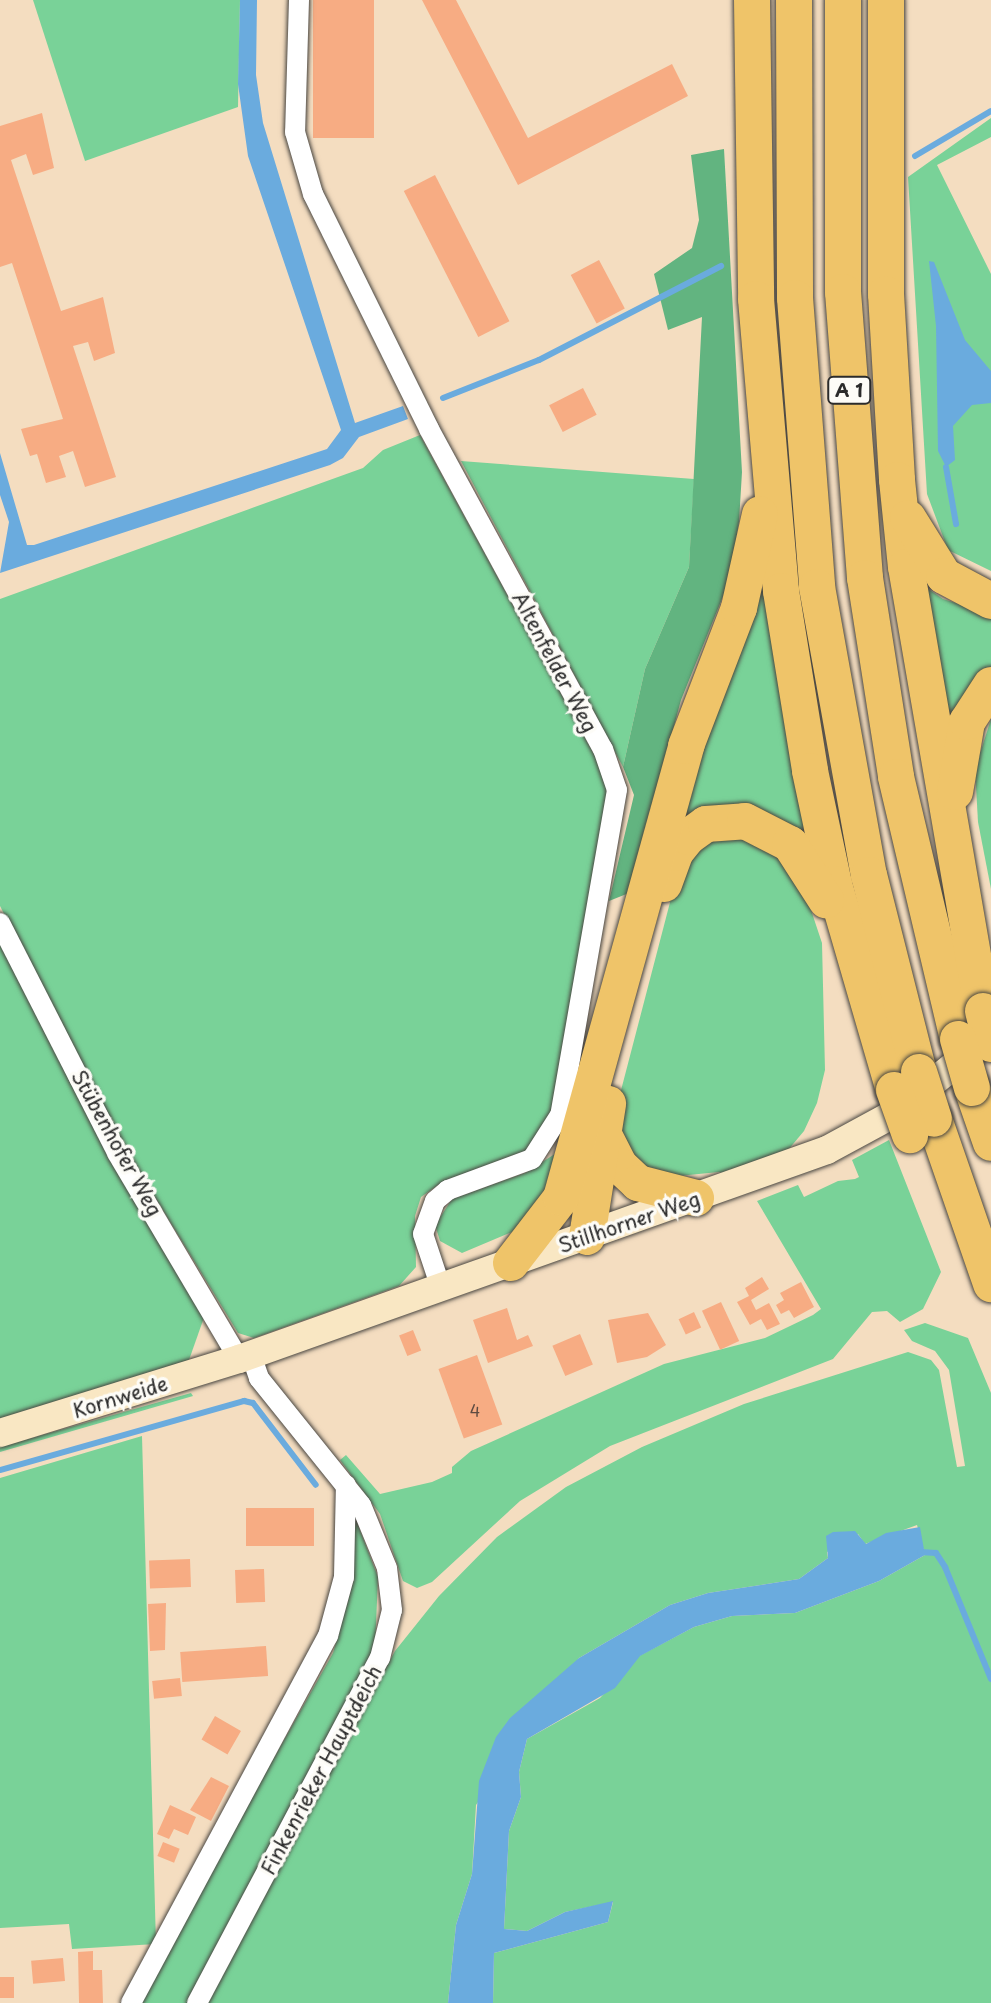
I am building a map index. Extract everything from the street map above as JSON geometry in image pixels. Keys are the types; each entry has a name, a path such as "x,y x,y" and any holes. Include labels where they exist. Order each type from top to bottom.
{"highway":[{"path":"752,0 751,96 767,469 810,771 854,961"},
{"name":"A 1","path":"794,0 795,298 817,587 906,1081 922,1127 958,1196 991,1284"},
{"name":"A 1","path":"843,0 843,292 865,578 896,777 981,1032 972,1088 991,1143"},
{"path":"886,0 886,294 897,480 981,1032"},
{"path":"885,106 907,55"},
{"path":"735,57 751,96"},
{"path":"511,1263 561,1198 686,746 748,576 767,469"},
{"path":"897,480 909,522 929,559 964,590 991,601"},
{"path":"954,858 959,748 972,713 991,685"},
{"path":"587,1237 603,1133 666,873 675,853 706,824 745,821 790,844 819,883 906,1081"},
{"path":"603,1133 620,1166 638,1183 696,1198"},
{"path":"561,1198 566,1214 587,1237"}],"main road":[{"name":"Stillhorner Weg","path":"245,1357 696,1198 865,1131 928,1090 981,1032"},
{"name":"Kornweide","path":"0,1433 245,1357"}],"street":[{"name":"Altenfelder Weg","path":"299,0 295,132 313,194 429,429 603,749 617,790 560,1115 532,1159 448,1190 435,1201 423,1234 441,1288"},
{"name":"Stübenhofer Weg","path":"0,923 117,1153 245,1357"},
{"name":"Finkenrieker Hauptdeich","path":"197,2003 386,1641 392,1610 387,1568 368,1518 346,1485 245,1357"},
{"path":"131,2003 328,1636 344,1577 346,1485"}],"green space":[{"path":"33,0 240,0 238,107 85,161"},
{"path":"991,118 991,137 937,165 991,274 991,571 948,550 927,494 908,177"},
{"path":"724,149 742,472 739,522 730,579 681,700 629,893 609,901 634,795 623,767 645,669 689,567 702,317 668,330 654,274 692,248 699,220 691,155"},
{"path":"420,435 595,756 609,793 551,1112 527,1151 438,1185 421,1197 415,1216 416,1267 399,1286 254,1338 238,1333 125,1148 0,906 0,599 363,468 383,450"},
{"path":"461,461 694,479 689,567 645,669 623,767"},
{"path":"764,578 810,852 791,831 667,843"},
{"path":"918,582 943,599 991,614 991,671 957,722 942,716"},
{"path":"991,719 991,889 978,822 975,769"},
{"path":"751,831 801,880 822,943 825,1070 817,1103 804,1131 783,1156 729,1176 719,1172 668,1177 646,1168 630,1153 619,1128 619,1098 680,864 702,841"},
{"path":"0,940 207,1309 189,1360 0,1421"},
{"path":"889,1140 941,1272 923,1309 900,1322 887,1311 872,1312 833,1359 610,1446 520,1501 432,1582 417,1588 403,1581 380,1514 340,1460 346,1455 380,1494 432,1482 452,1473 452,1467 471,1451 664,1364 765,1338 813,1315 821,1309 757,1201 798,1185 804,1197 838,1181 855,1179 859,1177 852,1160"},
{"path":"558,1152 546,1188 519,1229 462,1253 440,1241 435,1225 452,1199 525,1173"},
{"path":"925,1323 968,1338 991,1393 991,2003 493,2003 494,1953 608,1922 613,1902 565,1912 527,1931 504,1929 509,1831 521,1797 519,1772 527,1739 600,1698 639,1656 694,1627 732,1616 795,1613 879,1581 925,1555 917,1525 865,1544 858,1534 827,1552 828,1558 799,1579 708,1593 670,1605 579,1658 476,1805 472,1874 456,1925 448,2003 206,2003 395,1651 439,1596 497,1537 566,1487 642,1447 744,1404 908,1352 931,1360 939,1370 957,1467 965,1466 949,1370 935,1351 912,1341 904,1330"},
{"path":"191,1393 193,1396 0,1452 0,1447"},
{"path":"142,1436 156,1944 72,1949 69,1924 0,1928 0,1478"},
{"path":"353,1512 378,1577 375,1648 188,2003 136,2003 333,1653 354,1579"}],"water":[{"path":"240,0 257,0 256,75 263,123 355,423 403,406 408,419 359,437 343,458 330,465 0,573 9,522 0,495 0,453 27,545 34,545 327,449 341,430 248,156 238,84"},
{"path":"929,261 934,262 965,340 991,371 991,403 972,405 953,426 955,460 946,467 938,451 936,326"},
{"path":"920,1527 925,1555 879,1581 795,1613 732,1616 694,1627 640,1656 615,1688 527,1739 519,1772 521,1797 509,1831 504,1929 527,1931 565,1912 613,1901 608,1922 494,1953 493,2003 448,2003 456,1925 472,1874 479,1781 496,1737 510,1718 579,1658 670,1605 708,1593 799,1579 828,1558 826,1536 833,1532 855,1531 866,1544 886,1533"}],"building":[{"path":"313,0 374,0 374,138 313,138"},
{"path":"422,0 456,0 528,138 672,64 688,96 518,185"},
{"path":"42,113 54,168 33,175 26,154 11,160 61,311 103,297 115,353 94,361 88,342 73,346 116,477 85,487 73,451 59,456 66,477 46,483 37,454 30,456 21,429 63,419 12,263 0,267 0,126"},
{"path":"435,175 509,321 478,337 404,191"},
{"path":"599,260 625,309 597,324 571,275"},
{"path":"583,388 597,415 563,432 549,405"},
{"path":"762,1277 769,1289 751,1300 756,1310 769,1303 780,1324 767,1330 761,1319 750,1325 737,1302 749,1296 745,1288"},
{"path":"801,1282 814,1307 794,1318 789,1310 781,1314 776,1305 784,1300 780,1293"},
{"path":"721,1302 739,1341 720,1350 702,1311"},
{"path":"507,1308 517,1340 528,1335 533,1346 488,1363 473,1320"},
{"path":"694,1312 701,1327 686,1335 679,1319"},
{"path":"648,1313 666,1345 647,1357 617,1363 608,1320"},
{"path":"413,1330 421,1350 407,1356 399,1336"},
{"path":"580,1334 593,1364 565,1376 552,1346"},
{"path":"477,1355 502,1425 464,1439 438,1369"},
{"path":"246,1508 314,1508 314,1546 246,1546"},
{"path":"190,1559 191,1587 150,1588 149,1560"},
{"path":"264,1569 265,1602 236,1603 235,1570"},
{"path":"166,1603 165,1650 150,1651 148,1604"},
{"path":"266,1646 268,1676 182,1682 180,1652"},
{"path":"180,1678 182,1696 154,1699 152,1681"},
{"path":"215,1716 241,1731 227,1754 202,1739"},
{"path":"211,1777 229,1786 211,1821 190,1810"},
{"path":"170,1805 196,1817 188,1835 174,1829 169,1839 157,1834"},
{"path":"163,1842 180,1849 174,1863 157,1856"},
{"path":"93,1951 93,1970 102,1970 103,2003 79,2003 78,1952"},
{"path":"63,1958 65,1981 33,1984 31,1961"},
{"path":"0,1977 14,1977 14,1998 0,1998"}],"waterway":[{"path":"915,156 991,111"},
{"path":"443,398 539,360 721,266"},
{"path":"946,467 956,524"},
{"path":"0,1470 244,1401 253,1403 316,1485"},
{"path":"920,1552 936,1553 945,1567 991,1679"}]}
